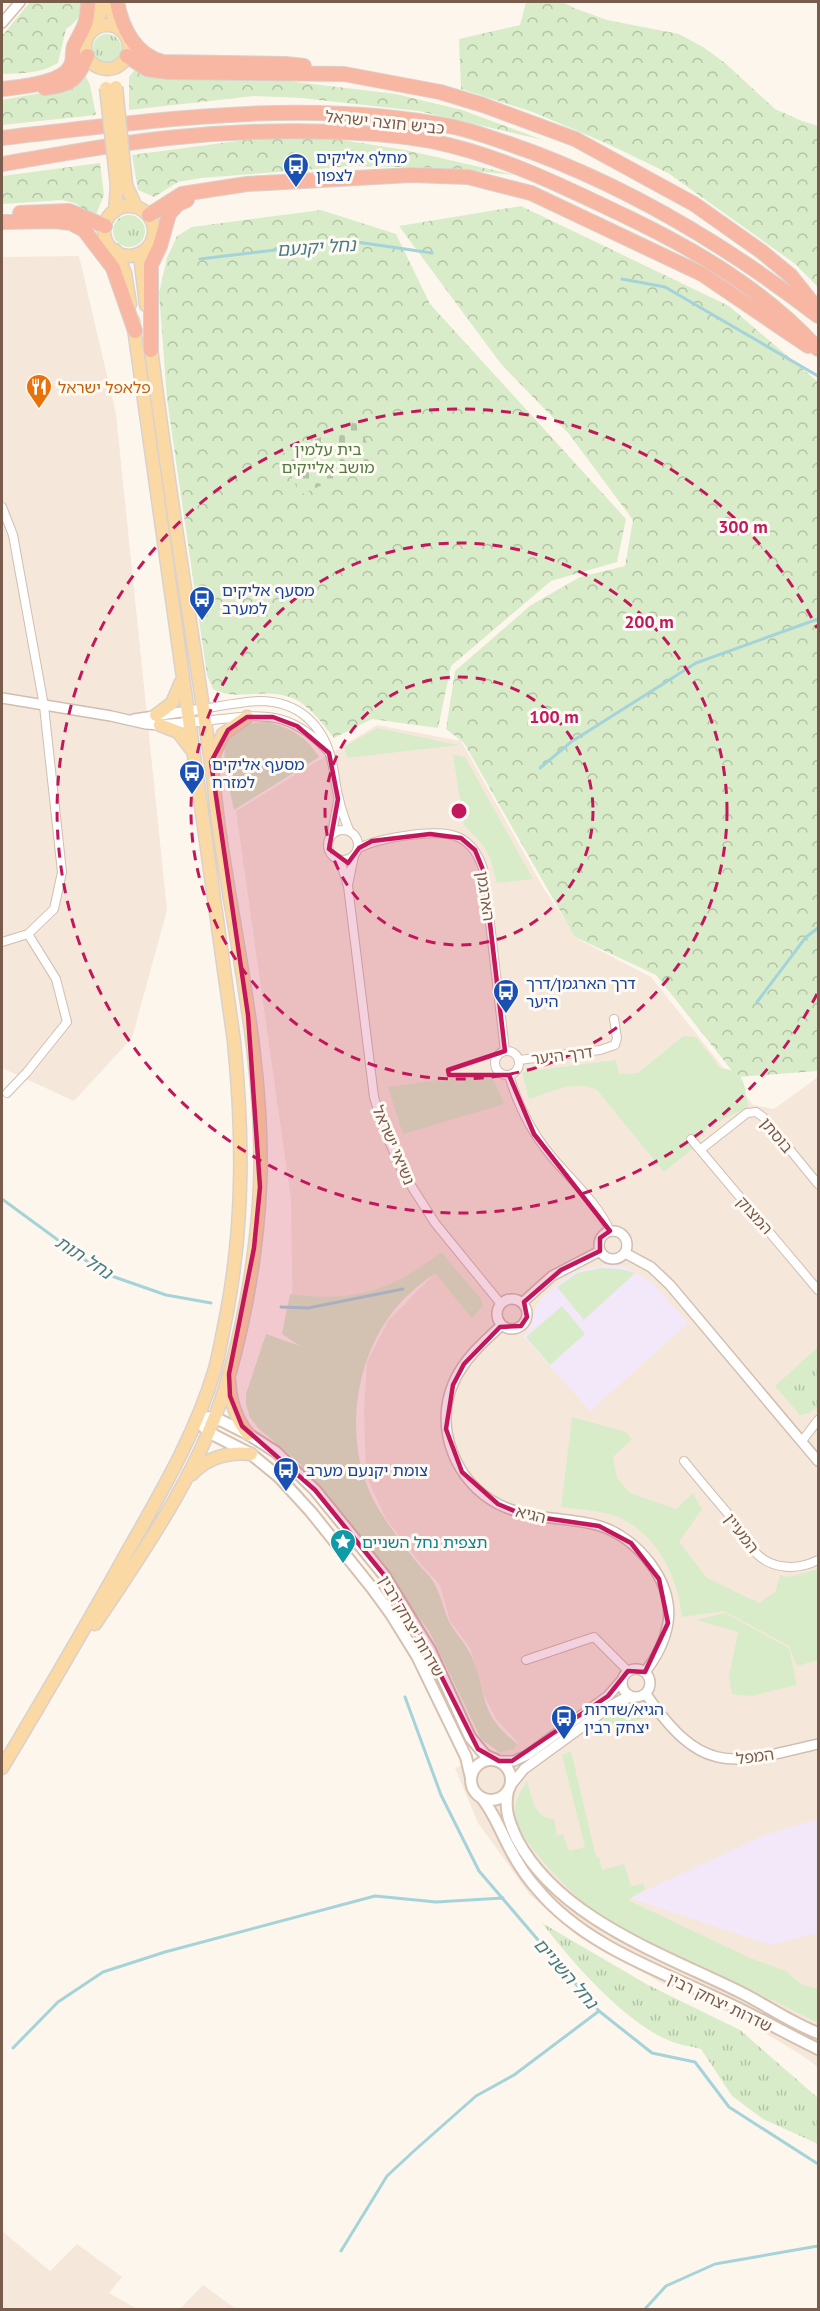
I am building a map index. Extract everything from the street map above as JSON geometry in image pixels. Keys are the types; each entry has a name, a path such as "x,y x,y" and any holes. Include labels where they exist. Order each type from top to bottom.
{"highway":[{"path":"2,89 34,85 51,80 66,71 72,63 73,48 85,28 88,2"},
{"path":"117,2 120,16 140,52 151,59 163,62 285,64 328,69 440,92 483,105 575,139 694,204 762,252 790,276 819,309"},
{"path":"125,59 147,69 168,72 344,74"},
{"path":"2,95 66,84 92,61"},
{"name":"כביש חוצה ישראל","path":"2,138 195,116 267,112 402,119 454,127 486,136 579,170 654,206 783,288 819,316"},
{"name":"כביש חוצה ישראל","path":"2,164 167,138 290,130 429,141 484,154 545,177 684,244 766,300 797,325 819,351"},
{"path":"149,215 182,194 247,184 411,175 468,177 531,193 702,274 819,351"},
{"path":"152,350 150,265 160,246 169,214 178,204 193,198 247,184"},
{"path":"2,214 51,210 69,211 105,226"},
{"path":"2,222 55,221 71,223 84,230 113,268 135,331"}],"main road":[{"path":"2,1768 171,1475 197,1418 215,1369 238,1239 241,1136 234,1041 135,331 125,273 115,250 104,236 105,226 115,211 121,186 111,87 92,61 86,42 96,23 102,2"},
{"path":"108,2 111,12 129,43 125,59 111,87"},
{"path":"89,35 100,26 108,25 121,30"},
{"path":"92,61 111,69 125,59"},
{"path":"42,1702 155,1533 185,1482 208,1432 229,1374 240,1329 255,1248 260,1187 260,1134 248,1015 221,845 141,263 144,251 153,238 153,226 149,215 136,207 121,186"},
{"path":"115,211 129,206 136,207"},
{"path":"115,250 129,255 144,251"},
{"path":"182,678 176,697 158,720 178,732 193,752"},
{"path":"211,762 223,734 247,717"},
{"path":"229,1374 232,1406 242,1426 249,1434"},
{"name":"שדרות יצחק רבין","path":"197,1418 214,1417 249,1434 276,1452 308,1483 384,1575 430,1650 471,1737 485,1755 497,1761"},
{"name":"שדרות יצחק רבין","path":"197,1418 208,1432 251,1454 298,1497 391,1614 427,1675 466,1757 471,1778"},
{"path":"185,1482 209,1461 229,1454 251,1454"},
{"path":"489,1760 497,1761 511,1774 510,1788 497,1799 490,1800 481,1797 472,1786 471,1778 477,1765 489,1760"},
{"name":"שדרות יצחק רבין","path":"510,1788 505,1803 506,1814 522,1848 550,1881 582,1910 653,1952 750,1996 819,2033"},
{"name":"שדרות יצחק רבין","path":"481,1797 525,1874 538,1892 573,1922 612,1948 646,1966 722,2000 819,2049"}],"street":[{"path":"2,24 20,2"},
{"path":"2,507 13,535 44,706 62,872 54,909 28,934 2,942"},
{"path":"2,698 132,720 158,720 203,715 273,717 287,720 309,734 329,753"},
{"name":"נשיאי ישראל","path":"203,715 260,701 279,702 308,716 316,725 329,753 338,799 358,848 354,856 348,886"},
{"name":"נשיאי ישראל","path":"338,799 332,834 329,838 329,849 331,854 340,860 348,886 374,1097 385,1132 404,1173 435,1223 501,1304"},
{"path":"332,834 340,830 352,833"},
{"name":"הארגמן","path":"352,833 372,841"},
{"name":"הארגמן","path":"358,848 372,841 444,834 461,838 475,850 484,872 505,1051"},
{"path":"340,860 354,856"},
{"path":"8,1093 67,1022 56,979 28,934"},
{"name":"דרך היער","path":"519,1060 600,1050 615,1045 617,1038 615,1019"},
{"path":"505,1051 512,1052 519,1060 516,1071 509,1075 498,1071 495,1065 498,1054 505,1051"},
{"path":"509,1075 517,1102 534,1134 596,1207 610,1231"},
{"name":"בוסתן","path":"700,1150 747,1113 756,1112 765,1119 819,1184"},
{"name":"המצוק","path":"691,1139 819,1290"},
{"path":"614,1230 623,1235 627,1243 625,1253 618,1258 610,1259 600,1251 600,1238 610,1231 614,1230"},
{"path":"522,1303 561,1270 600,1251"},
{"path":"625,1253 651,1267 670,1285 819,1461"},
{"path":"509,1299 522,1303 527,1312 525,1322 516,1328 506,1328 502,1325 497,1312 501,1304 509,1299"},
{"name":"הגיא","path":"502,1325 464,1364 453,1385 447,1407 446,1429 451,1451 462,1472 477,1490 498,1504 524,1515 599,1526 615,1532 638,1550 659,1579 668,1613 663,1640 645,1672"},
{"path":"802,1441 819,1420"},
{"name":"המעיין","path":"684,1461 740,1527 758,1554 775,1565 787,1567 801,1566 819,1560"},
{"path":"526,1660 594,1637 628,1671"},
{"path":"497,1761 516,1760 527,1755 608,1696 628,1671 637,1669 645,1672 651,1682 646,1694 623,1699 612,1705 525,1769 510,1788"},
{"path":"622,1680 624,1691 633,1697"},
{"name":"המפל","path":"646,1694 681,1737 697,1749 716,1757 746,1760 819,1744"}],"highlighted area":[{"path":"247,717 273,717 297,726 329,753 338,799 329,849 348,863 359,848 372,841 430,834 461,838 475,850 484,872 505,1051 448,1070 449,1075 509,1075 534,1134 610,1231 600,1238 600,1251 561,1270 524,1302 527,1317 521,1326 500,1327 464,1364 453,1385 446,1429 462,1472 498,1504 524,1515 599,1526 631,1543 659,1579 668,1623 645,1672 628,1671 608,1696 512,1761 499,1761 478,1749 418,1630 384,1575 315,1490 242,1426 230,1396 229,1374 254,1248 260,1187 248,1015 211,762 228,730"}],"shaded area":[{"path":"79,256 116,414 167,910 132,1038 74,1101 2,1068 2,257"},
{"path":"377,725 461,741 544,889 578,939 651,977 753,1105 774,1109 818,1077 818,2067 738,2017 662,1983 579,1937 530,1895 478,1823 455,1768 518,1743 496,1719 484,1695 470,1648 450,1621 440,1585 386,1519 366,1475 364,1411 367,1362 388,1321 432,1276 366,1304 293,1330 291,1199 236,811"},
{"path":"604,1265 623,1266 653,1283 688,1323 590,1411 524,1337 543,1296 574,1272"},
{"path":"818,1819 818,1933 771,1945 630,1898 765,1835"},
{"path":"2,2231 50,2271 77,2244 122,2277 109,2293 137,2309 2,2309"},
{"path":"203,2285 236,2309 180,2309"}],"green space":[{"path":"30,2 80,2 80,11 76,21 66,29 58,63 38,71 2,74 2,36"},
{"path":"526,2 563,2 607,20 679,34 703,47 725,63 775,109 818,126 818,287 794,263 668,173 533,112 461,89 459,39 520,25"},
{"path":"107,34 117,38 121,48 117,58 107,62 97,58 93,48 97,38"},
{"path":"144,58 212,72 396,94 462,110 543,140 419,111 301,98 254,96 129,110 129,77"},
{"path":"82,68 90,85 96,115 2,125 2,100 57,90"},
{"path":"267,137 342,140 405,150 516,175 440,168 355,166 201,178 178,182 154,197 138,190 132,155"},
{"path":"100,163 104,195 95,217 75,203 62,200 2,204 2,176"},
{"path":"521,206 729,306 818,382 817,1071 737,1077 656,975 575,937 464,743 446,729 455,671 531,605 580,577 625,566 633,520 569,434 501,364 399,226"},
{"path":"321,210 396,234 430,304 626,519 617,562 551,581 451,666 438,728 372,719 334,738 309,709 292,698 269,693 233,695 213,689 207,675 167,399 159,293 167,258 177,236 192,227","holes":["357,421 300,494 282,454"]},
{"path":"129,215 140,220 145,231 140,242 129,247 118,242 113,231 118,220"},
{"name":"בית עלמין מושב אלייקים","path":"357,421 375,461 300,495 282,454"},
{"path":"268,722 298,734 319,757 234,810 225,764 228,739 235,730 248,724"},
{"path":"377,728 459,745 347,758 344,747"},
{"path":"453,755 465,757 533,879 497,883 490,858 483,845 464,825"},
{"path":"683,1036 696,1037 720,1068 735,1072 739,1076 744,1085 748,1107 709,1126 695,1147 664,1172 597,1090 572,1086 529,1099 522,1072 616,1060 619,1074 638,1073"},
{"path":"489,1073 504,1104 403,1134 388,1087"},
{"path":"441,1252 481,1299 483,1306 472,1318 435,1273 404,1299 393,1311 376,1338 366,1361 356,1411 357,1437 360,1462 367,1486 378,1508 405,1548 433,1581 446,1615 472,1657 490,1713 495,1722 517,1744 514,1749 499,1752 481,1739 429,1631 311,1476 250,1418 246,1404 246,1394 266,1334 300,1346 282,1334 290,1294 333,1297 370,1291 406,1276"},
{"path":"601,1268 635,1273 584,1320 557,1287 577,1273"},
{"path":"562,1306 585,1334 550,1365 526,1337"},
{"path":"818,1347 818,1407 809,1413 800,1415 775,1386"},
{"path":"572,1417 626,1432 632,1439 613,1457 617,1478 630,1493 676,1509 693,1493 702,1509 679,1542 707,1578 759,1603 775,1592 780,1575 789,1577 818,1569 818,1660 797,1666 789,1646 724,1611 682,1617 671,1573 664,1559 645,1535 613,1515 561,1507"},
{"path":"725,1613 789,1648 797,1685 751,1696 732,1694 729,1676 738,1632 696,1620"},
{"path":"623,1705 637,1707 648,1717 590,1734 611,1712"},
{"path":"571,1751 596,1857 599,1857 602,1870 624,1864 631,1886 643,1884 645,1889 628,1900 750,1958 786,1971 801,1984 818,1989 818,2023 741,1985 641,1942 621,1931 585,1904 555,1875 520,1828 515,1815 515,1806 527,1781 532,1800 538,1811 547,1818 554,1819 557,1836 563,1834 569,1851 585,1847 562,1755"},
{"path":"542,1923 648,1985 740,2030 818,2098 818,2144 763,2119 732,2096 701,2049 670,2041 653,2032 617,2006 568,1955"}],"waterway":[{"name":"נחל יקנעם","path":"200,259 350,241 432,253"},
{"name":"נחל יקנעם","path":"622,279 665,287 818,376"},
{"path":"540,768 571,742 696,663 818,619"},
{"path":"757,1002 806,937 818,928"},
{"name":"נחל תות","path":"2,1199 103,1273 166,1295 211,1303"},
{"name":"נחל תות","path":"281,1307 308,1308 403,1289"},
{"name":"נחל השניים","path":"405,1697 441,1795 479,1871 599,2011 652,2053 695,2062 729,2107 818,2164"},
{"path":"13,2048 58,2002 103,1972 165,1952 375,1896 436,1902 503,1898"},
{"path":"341,2251 387,2176 476,2096 514,2075 599,2011"},
{"path":"644,2310 666,2286 715,2264 818,2246"}],"place":[{"name":"מחלף אליקים לצפון","path":"296,189"},
{"name":"פלאפל ישראל","path":"39,410"},
{"name":"מסעף אליקים למערב","path":"202,622"},
{"name":"מסעף אליקים למזרח","path":"192,796"},
{"name":"דרך הארגמן/דרך היער","path":"506,1015"},
{"name":"צומת יקנעם מערב","path":"286,1493"},
{"name":"תצפית נחל השניים","path":"343,1565"},
{"name":"הגיא/שדרות יצחק רבין","path":"564,1741"}]}
